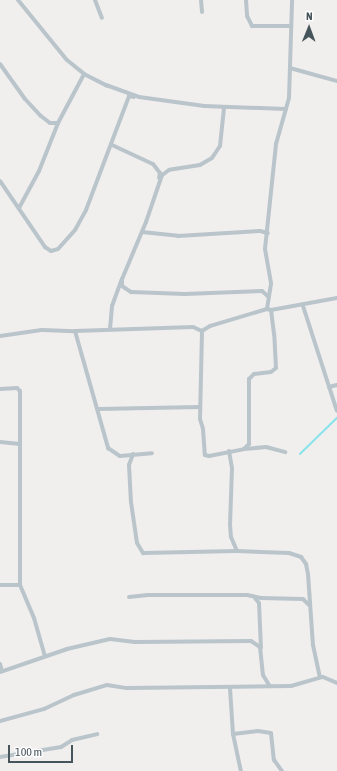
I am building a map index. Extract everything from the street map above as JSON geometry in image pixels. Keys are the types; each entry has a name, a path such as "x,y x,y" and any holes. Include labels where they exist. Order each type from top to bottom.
{"street":[{"path":"18,0 57,51 84,74 139,97"},
{"path":"95,0 102,18"},
{"path":"201,0 202,12"},
{"path":"246,0 247,16 252,26 291,26"},
{"path":"244,450 250,441 249,379 254,374 271,372 276,368 269,310 271,283 265,249 268,233 276,144 286,109 290,68 292,0"},
{"path":"1,67 25,99 41,116 50,123 58,122"},
{"path":"290,68 337,81"},
{"path":"19,209 19,205 39,171 58,122 84,74"},
{"path":"124,92 129,96 224,108 286,109"},
{"path":"0,181 44,247 51,251 58,249 75,230 86,210 112,145 129,96"},
{"path":"158,182 164,172 200,164 212,158 220,146 224,108"},
{"path":"110,329 112,306 146,222 160,173 152,164 112,145"},
{"path":"146,222 150,231"},
{"path":"142,232 150,231 178,236 260,230 268,233"},
{"path":"122,279 123,289 131,292 185,294 257,291 265,292 269,297"},
{"path":"202,331 210,326 269,310 303,306 337,298"},
{"path":"303,306 337,411"},
{"path":"0,336 42,330 75,331 193,327 202,331"},
{"path":"75,331 111,452 120,456 152,453"},
{"path":"202,331 200,408 205,455 209,456 229,451 266,447 285,452"},
{"path":"330,387 337,385"},
{"path":"0,389 17,388 20,391 20,585 34,618 45,656"},
{"path":"98,409 200,408"},
{"path":"0,442 20,444"},
{"path":"229,451 232,468 231,538 237,551"},
{"path":"133,454 129,465 131,502 137,543 143,553 237,551 289,553 301,557 307,569 313,645 320,677"},
{"path":"0,585 20,585"},
{"path":"130,598 148,595 247,595 255,598 303,599 310,607"},
{"path":"255,598 260,611 263,675 269,685"},
{"path":"0,664 1,671 45,656 110,639 135,642 251,641 258,645 262,653"},
{"path":"0,721 44,708 74,695 107,685 230,688 269,685 291,686 320,677 326,677 337,683"},
{"path":"230,688 233,734 241,771"},
{"path":"233,734 258,731 271,733 274,760 282,771"},
{"path":"0,757 61,747 72,740 97,734"}],"waterway":[{"path":"300,454 337,418"}]}
